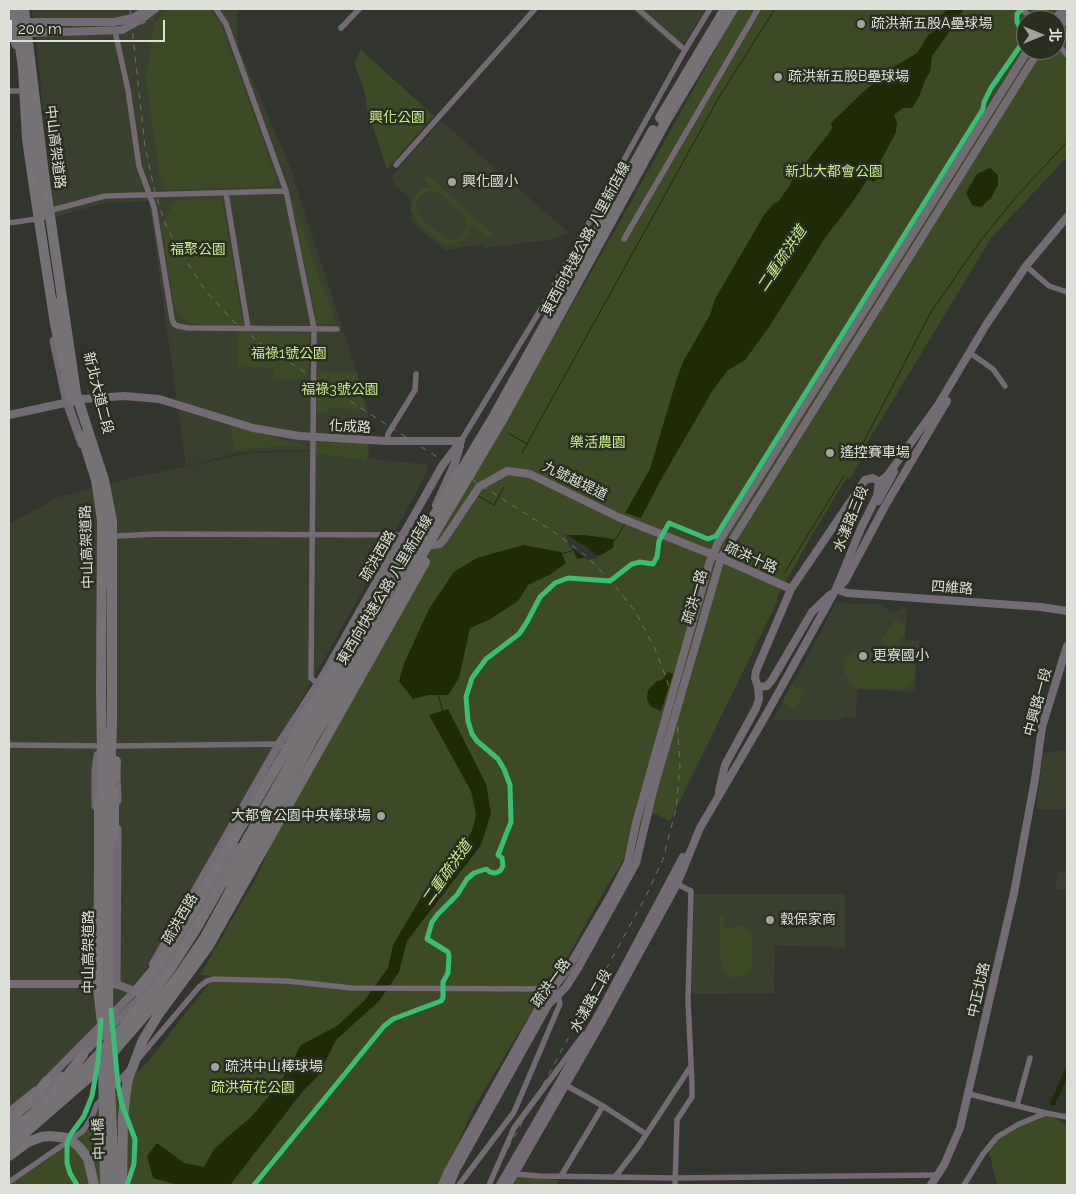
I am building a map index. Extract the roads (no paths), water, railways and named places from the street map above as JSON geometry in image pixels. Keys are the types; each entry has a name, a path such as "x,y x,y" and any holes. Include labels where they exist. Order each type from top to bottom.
{"highway":[{"name":"中山高架道路","path":"15,9 23,69 27,139 55,324 64,374 96,480 100,507 102,530 101,693 105,1032"},
{"name":"中山高架道路","path":"24,9 45,182 80,396 109,501 113,536 105,1032"},
{"name":"東西向快速公路 八里新店線","path":"9,1134 88,1066 140,1008 169,971 196,929 376,612 455,482 724,9"},
{"name":"東西向快速公路 八里新店線","path":"9,1147 86,1080 110,1056 177,978 205,937 313,739 484,451 571,296 666,120 734,9"},
{"path":"15,20 28,33 31,118 44,224 64,343 80,396"},
{"path":"122,1185 125,1098 128,1078 143,1040 158,1015 208,947 471,482 521,400 560,326 571,296"},
{"path":"85,453 96,476 106,515 107,692 103,812"},
{"path":"140,993 166,956 409,542 455,482"},
{"path":"140,993 192,944 300,760 359,679"},
{"path":"98,759 98,988 105,1032"},
{"path":"105,1032 112,992 116,761"},
{"name":"中山橋","path":"105,1032 105,1185"},
{"name":"中山橋","path":"105,1032 114,1185"},
{"path":"9,1141 53,1094 83,1055"},
{"path":"9,1120 28,1104 47,1081"},
{"path":"9,1156 28,1142 41,1137 68,1138 88,1158 94,1185"}],"main road":[{"path":"10,35 19,9"},
{"path":"15,20 24,9"},
{"name":"新北大道二段","path":"28,33 80,396 109,483 117,536 116,984"},
{"name":"新北大道二段","path":"10,35 18,54 26,146 56,355 67,402 85,453 98,514 98,759 96,771 95,984"}],"street":[{"path":"15,20 121,22 133,18 147,9"},
{"path":"10,35 115,31 128,28 155,9"},
{"path":"216,9 226,24 286,191 314,328 310,678 318,684"},
{"path":"342,28 359,9"},
{"path":"396,165 535,9"},
{"path":"638,9 685,50"},
{"path":"461,441 516,352 685,50 710,9"},
{"path":"624,239 758,9"},
{"path":"115,31 128,90 139,166 154,207 174,324 182,328 337,329"},
{"name":"疏洪一路","path":"442,1185 541,1004 555,992 566,987 636,863 653,791 723,536 1022,60"},
{"name":"疏洪一路","path":"717,556 1033,60"},
{"path":"9,91 21,91"},
{"path":"52,210 105,196 286,191"},
{"path":"226,193 248,328"},
{"name":"水漾路三段","path":"718,798 836,589 861,528 877,496 879,482 887,476 938,405 986,325 1026,266 1067,217"},
{"path":"9,223 36,219"},
{"path":"1026,266 1049,286 1067,292"},
{"path":"758,687 767,686 772,680 812,612 845,581 885,506 963,373 970,353 994,369 1005,386"},
{"path":"387,441 388,434 415,390 416,374"},
{"name":"化成路","path":"9,415 67,402 80,396 124,396 159,399 196,412 253,428 313,437 387,441 461,441"},
{"name":"九號越堤道","path":"461,441 456,463 422,535 425,541 432,545 440,544 446,538 479,487 507,471 530,474 645,528"},
{"name":"疏洪西路","path":"9,1112 47,1081 140,993 279,744 318,684 442,466 461,441"},
{"path":"870,510 876,505 893,475 895,464"},
{"path":"718,798 726,765 756,708 759,699 755,678 756,671 791,589 865,480 873,478 879,482"},
{"name":"疏洪十路","path":"645,528 717,556 791,589"},
{"path":"117,536 158,534 403,536"},
{"name":"四維路","path":"836,589 848,593 1031,606 1067,611"},
{"name":"中興路一段","path":"1032,794 1042,727 1067,646"},
{"name":"疏洪西路","path":"9,1126 83,1055 169,962 189,931 272,780 318,684"},
{"path":"9,745 279,744 287,749"},
{"name":"中正北路","path":"931,1185 952,1149 969,1094 1005,938 1032,794"},
{"name":"水漾路二段","path":"500,1185 562,1084 674,882 700,828 718,798"},
{"path":"674,882 691,891 688,1000 692,1097 677,1120 674,1185"},
{"name":"水漾路二段","path":"508,1185 598,1015 674,882"},
{"path":"9,1182 83,1131 92,1117 97,1104 135,1063 199,987 207,981 213,979 287,981 372,988 542,989 555,992 560,1004 514,1112 459,1185"},
{"path":"9,984 116,984 140,993"},
{"name":"疏洪一路","path":"450,1185 456,1170 555,992"},
{"path":"489,1185 514,1128 598,1015"},
{"path":"1016,1105 1030,1058"},
{"path":"615,1177 691,1066"},
{"path":"562,1084 604,1106 646,1134"},
{"path":"969,1094 1066,1116"},
{"path":"561,1176 604,1106"},
{"path":"514,1112 523,1115"},
{"path":"964,1185 983,1154 997,1137 1018,1124 1046,1113"},
{"path":"515,1174 548,1179 561,1176 674,1178 938,1174"}],"water":[{"path":"945,9 964,9 932,56 930,72 912,108 903,108 894,115 897,123 896,132 878,166 883,169 874,182 868,179 825,238 769,327 745,360 728,370 713,390 641,518 625,513 650,469 684,360 710,315 715,299 764,215 774,203 778,202 792,180 830,132 832,128 831,123 863,92 892,68 917,53 929,34 934,32"},
{"path":"990,168 998,175 998,185 991,198 981,207 972,205 966,193 977,174"},
{"path":"567,535 613,539 614,547 601,555 577,559"},
{"path":"523,545 561,552 566,563 551,574 528,585 518,601 489,620 470,628 459,678 448,695 428,695 413,699 399,681 403,666 429,609 454,572 477,558"},
{"path":"668,672 673,674 661,711 650,706 647,699 648,690 657,681 662,680"},
{"path":"448,709 486,784 491,813 481,845 407,941 399,972 379,1001 336,1040 318,1076 303,1091 230,1185 178,1185 153,1178 147,1156 157,1143 184,1163 204,1167 214,1149 252,1116 280,1083 301,1045 337,1026 364,1001 388,968 393,945 422,896 451,864 473,828 476,814 471,791 429,715"}],"waterway":[{"path":"522,453 719,97 775,9"},
{"path":"859,451 931,312 981,240 1016,197 1067,142"},
{"path":"508,433 527,444"},
{"path":"785,572 844,476"},
{"path":"478,496 494,505 504,487"},
{"name":"二重疏洪道","path":"612,541 614,541 625,524"},
{"name":"二重疏洪道","path":"561,554 574,550"},
{"name":"二重疏洪道","path":"438,694 443,712"},
{"path":"1053,1103 1067,1071"}],"railway":[{"path":"130,9 145,147 155,192 165,223 176,245 205,290 233,321 264,346 551,530 585,555 612,582 635,611 655,649 667,680 677,719 680,767 676,809 663,859 645,898 488,1185"},
{"path":"9,31 36,26 142,24 153,19"}],"place":[{"name":"疏洪新五股A壘球場","path":"861,24"},
{"name":"疏洪新五股B壘球場","path":"778,77"},
{"name":"興化國小","path":"452,182"},
{"name":"遙控賽車場","path":"830,453"},
{"name":"更寮國小","path":"863,656"},
{"name":"大都會公園中央棒球場","path":"381,816"},
{"name":"穀保家商","path":"770,920"},
{"name":"疏洪中山棒球場","path":"215,1067"}],"park label":[{"name":"興化公園","path":"397,118"},
{"name":"新北大都會公園","path":"834,172"},
{"name":"福聚公園","path":"198,250"},
{"name":"福祿1號公園","path":"289,354"},
{"name":"福祿3號公園","path":"340,390"},
{"name":"樂活農園","path":"598,443"},
{"name":"疏洪荷花公園","path":"253,1088"}]}
